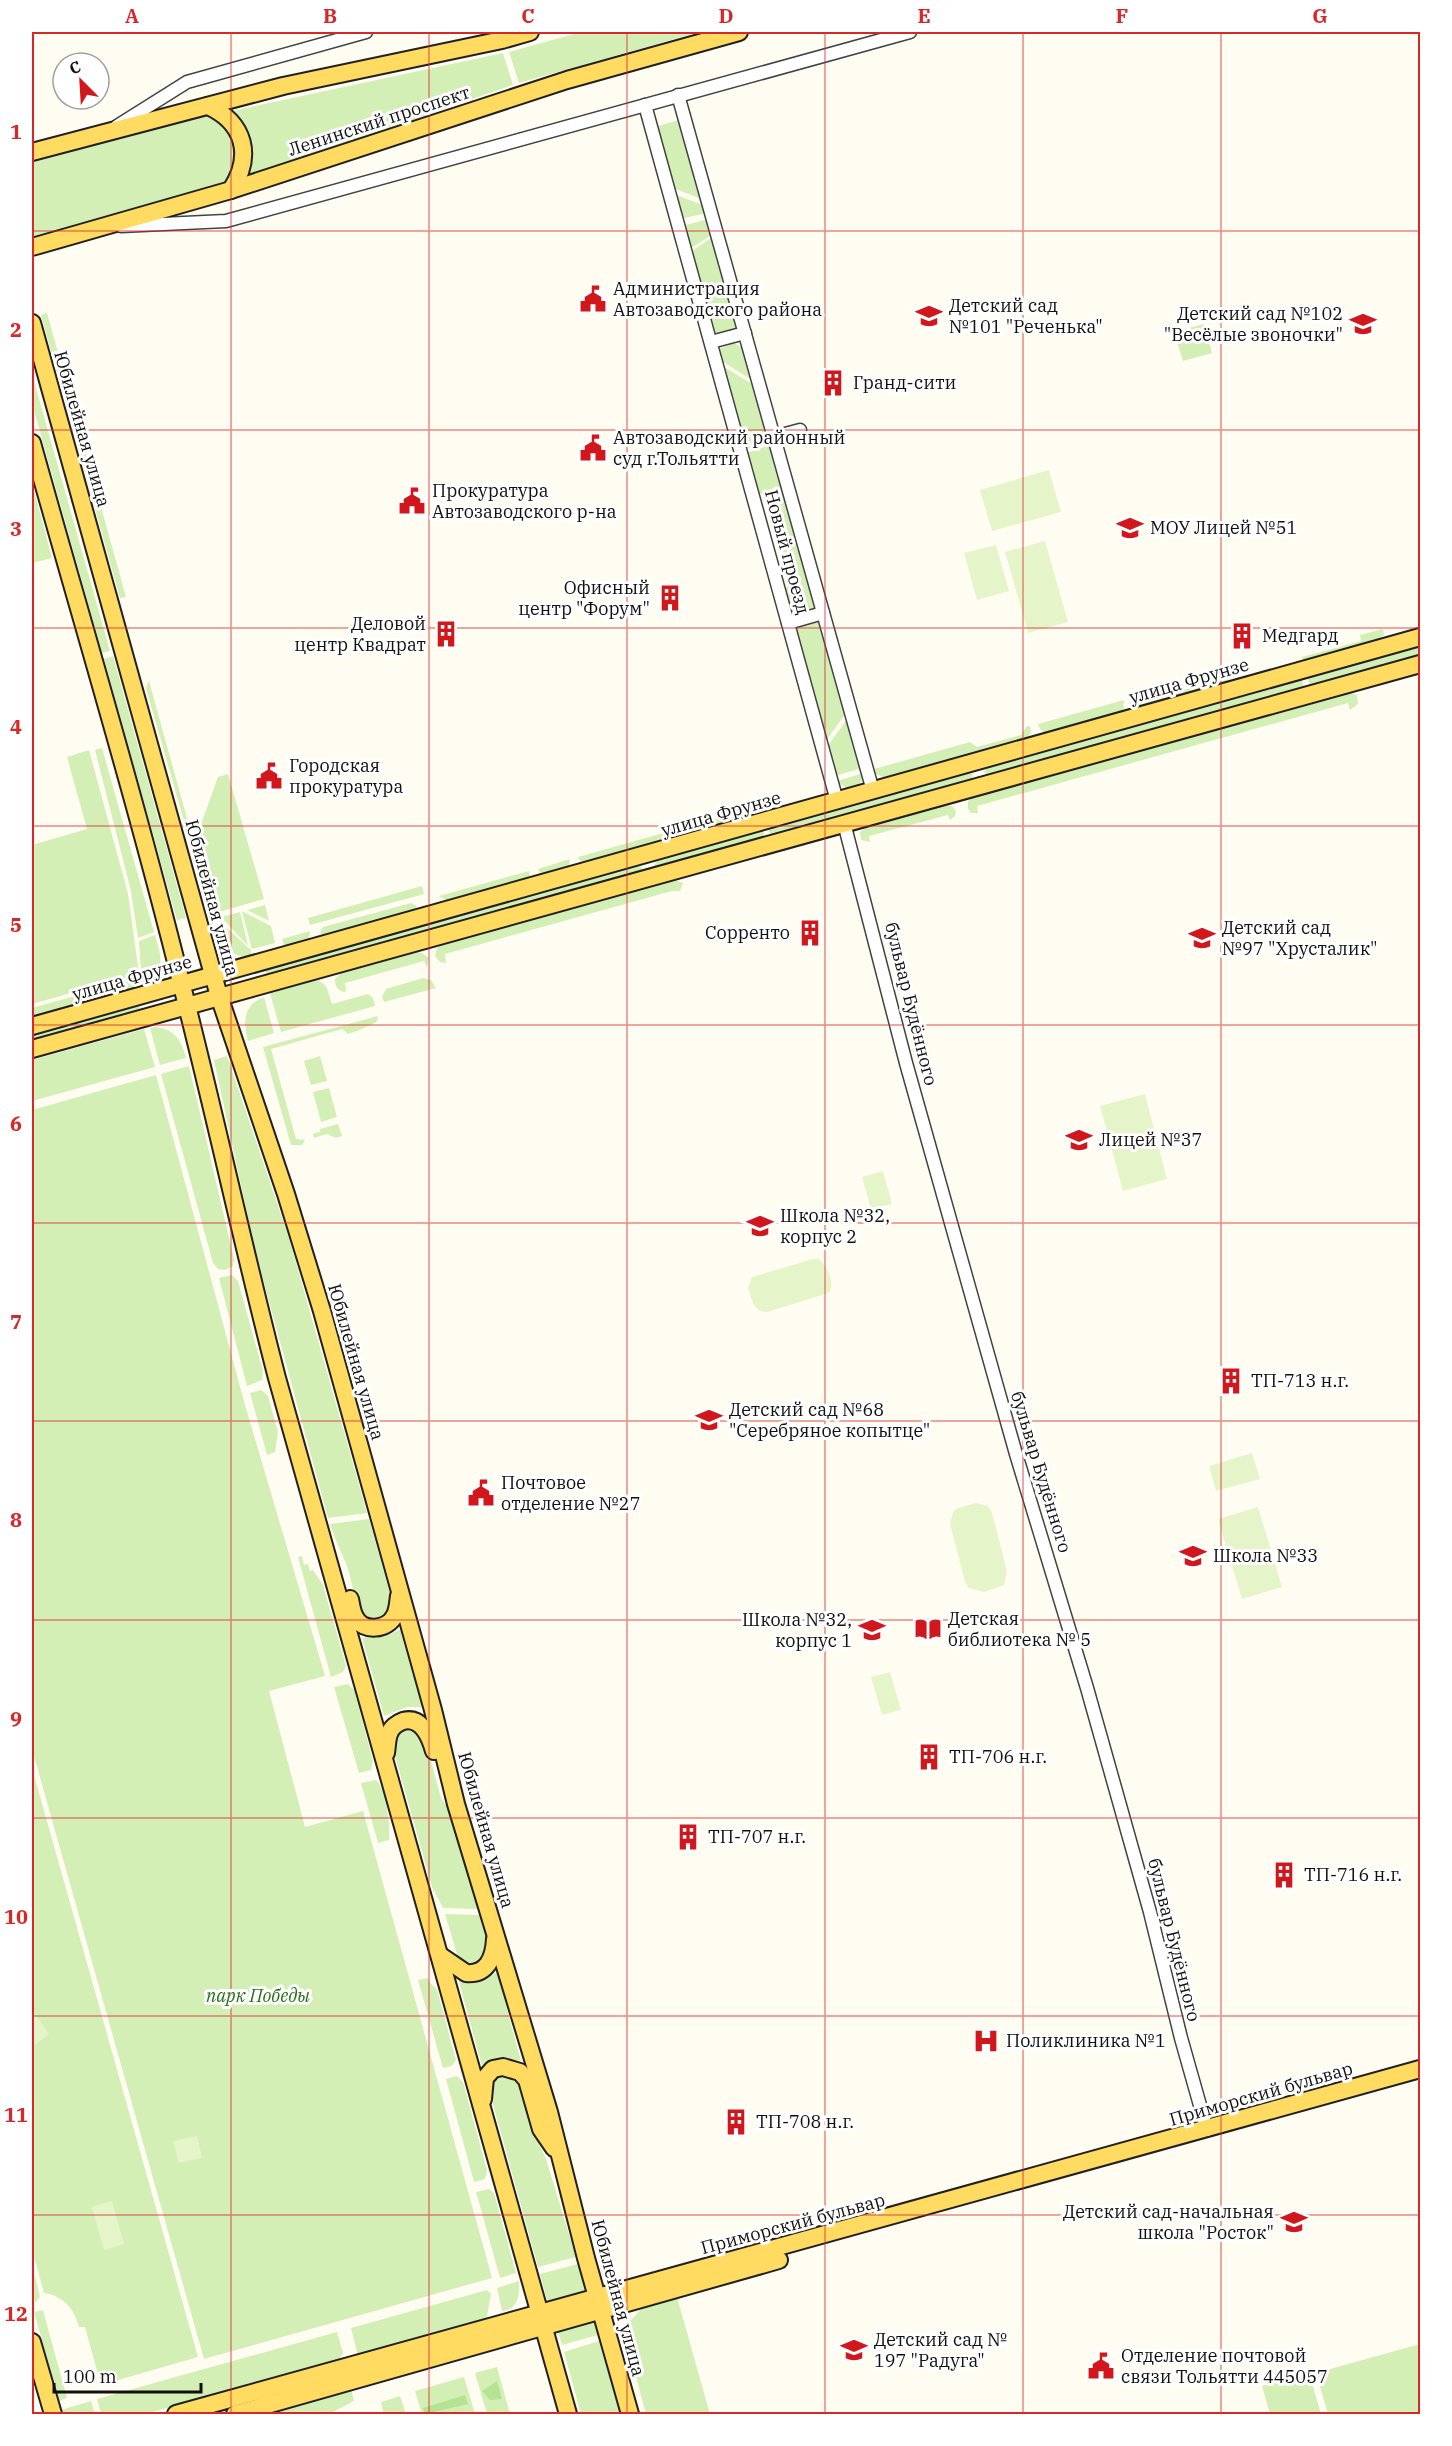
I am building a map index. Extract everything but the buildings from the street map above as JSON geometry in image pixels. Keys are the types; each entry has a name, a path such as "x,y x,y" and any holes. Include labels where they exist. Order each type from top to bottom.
{"main road":[{"path":"32,152 282,87 530,32"},
{"name":"Ленинский проспект","path":"32,247 231,190 520,95 739,32"},
{"path":"208,106 228,117 237,128 242,140 243,165 240,177 231,190"},
{"name":"Юбилейная улица","path":"32,323 219,996 286,1194 322,1311 433,1710 456,1804 562,2161 630,2415"},
{"path":"32,443 182,984 248,1267 324,1548 386,1758 568,2415"},
{"name":"улица Фрунзе","path":"32,1026 1420,637"},
{"path":"32,1049 1420,664"},
{"path":"973,763 980,785"},
{"path":"647,855 652,876"},
{"path":"324,1548 341,1570 355,1619 364,1627 373,1628 390,1622 395,1615 400,1592"},
{"path":"386,1758 388,1735 393,1727 404,1721 418,1722 429,1735 444,1785 456,1804"},
{"path":"441,1956 465,1973 479,1972 491,1961 495,1933"},
{"path":"483,2110 485,2078 493,2069 503,2067 520,2072 527,2080 541,2129 562,2161"},
{"name":"Приморский бульвар","path":"176,2415 599,2304 1420,2069"},
{"path":"599,2304 1420,2080"},
{"path":"235,2415 541,2320"},
{"path":"32,2343 50,2412"}],"street":[{"path":"105,133 187,82 366,32"},
{"path":"102,227 226,221 910,32"},
{"name":"Новый проезд","path":"678,95 873,791"},
{"name":"Новый проезд","path":"645,105 837,801"},
{"path":"711,342 745,333"},
{"path":"774,437 800,430"},
{"path":"788,623 824,613"},
{"name":"бульвар Будённого","path":"844,823 906,1063 1016,1454 1089,1695 1150,1912 1181,2038 1207,2130"}],"green space":[{"path":"581,32 699,32 519,83 509,52"},
{"path":"503,53 513,85 348,144 248,176 252,158 251,141 244,125 232,111"},
{"path":"201,113 218,119 232,136 237,162 225,186 34,241 32,161"},
{"path":"682,119 706,201 671,187 655,127"},
{"path":"673,194 706,206 707,213 680,219"},
{"path":"709,219 713,234 688,250 682,226"},
{"path":"714,236 737,327 715,337 689,253"},
{"path":"47,313 126,597 120,598 41,315"},
{"path":"1204,324 1212,353 1183,361 1174,332"},
{"path":"734,343 745,349 755,382 720,360 719,349"},
{"path":"721,365 757,387 772,441 745,449"},
{"path":"32,374 110,651 102,653 32,403"},
{"path":"773,444 817,609 797,617 791,616 783,590 790,585 765,494 757,493 746,453"},
{"path":"1049,470 1061,512 992,531 980,490"},
{"path":"32,483 52,558 32,563"},
{"path":"1045,541 1068,622 1028,633 1005,552"},
{"path":"996,545 1009,591 977,600 964,553"},
{"path":"818,620 846,713 825,742 796,629 798,626"},
{"path":"1383,629 1384,635 1372,644 1304,662 1302,657 1361,641 1360,635"},
{"path":"1420,647 1420,656 1310,686 1308,679"},
{"path":"113,656 186,918 177,920 104,659"},
{"path":"1228,678 1229,683 1140,708 1135,706 1132,698 1146,694 1154,698"},
{"path":"1302,680 1304,688 990,776 985,773 986,768 989,767"},
{"path":"149,681 190,829 188,835 146,688"},
{"path":"1347,692 1357,695 1358,704 1350,710 1348,703 977,806 978,813 971,813 968,809 968,801 974,796"},
{"path":"1124,700 1123,712 1046,734 1038,724"},
{"path":"848,718 862,768 835,776 827,747"},
{"path":"1030,726 1031,732 1028,739 887,779 876,774 874,769 970,742 977,747 1021,735 1026,727"},
{"path":"102,748 154,932 138,938 131,891 95,750"},
{"path":"89,750 128,894 139,974 32,1004 32,845 87,829 67,757"},
{"path":"864,773 862,780 853,787 846,788 837,781"},
{"path":"969,773 973,774 971,781 771,836 768,828"},
{"path":"228,774 264,899 216,913 196,838 218,777"},
{"path":"945,805 952,806 956,811 955,816 950,820 948,815 869,836 870,842 861,840 860,832 868,826"},
{"path":"756,807 758,815 587,863 579,860 578,857"},
{"path":"763,830 765,838 657,867 654,865 659,859"},
{"path":"195,846 213,913 209,915 193,858"},
{"path":"570,859 569,865 564,869 541,875 538,869"},
{"path":"637,865 642,868 640,873 267,977 265,969"},
{"path":"529,871 530,876 527,880 449,902 439,896"},
{"path":"675,880 683,883 680,891 672,891 445,954 446,963 440,962 435,956 437,948 441,945"},
{"path":"422,886 424,894 310,925 308,918"},
{"path":"411,903 417,906 414,911 323,936 320,933 323,927"},
{"path":"265,905 269,921 247,910"},
{"path":"242,911 271,926 275,943 252,949"},
{"path":"240,912 248,946 221,917"},
{"path":"218,920 251,950 251,957 227,951"},
{"path":"310,931 309,938 285,947 282,939"},
{"path":"155,935 160,957 159,969 142,984 139,941"},
{"path":"417,952 429,958 427,968 424,961 345,983 346,991 344,992 336,986 335,979 341,973"},
{"path":"423,978 431,980 436,988 384,1002 382,997 386,989"},
{"path":"135,979 137,988 32,1018 32,1008"},
{"path":"314,980 325,985 332,1004 368,994 373,998 375,1006 281,1032 270,993"},
{"path":"264,997 274,1033 248,1041 245,1021 248,1009"},
{"path":"139,1005 141,1013 32,1044 32,1035"},
{"path":"378,1016 375,1023 348,1034 342,1029 271,1049 296,1139 305,1140 302,1145 291,1145 263,1047"},
{"path":"150,1028 163,1028 177,1037 186,1058 160,1065"},
{"path":"144,1029 155,1067 32,1101 32,1060"},
{"path":"227,1056 289,1238 367,1513 328,1518 255,1250 214,1060"},
{"path":"320,1056 327,1081 311,1085 304,1061"},
{"path":"189,1066 234,1259 233,1266 225,1270 218,1269 213,1263 161,1074"},
{"name":"парк Победы","path":"156,1075 245,1405 325,1676 269,1691 305,1827 363,1811 492,2278 204,2359 32,1749 32,1110"},
{"path":"329,1088 337,1117 321,1122 313,1092"},
{"path":"1145,1094 1167,1179 1123,1191 1100,1106"},
{"path":"338,1124 342,1136 336,1138 327,1134 314,1138 313,1134 320,1132 320,1129"},
{"path":"883,1171 892,1204 871,1209 862,1177"},
{"path":"819,1259 828,1270 831,1280 829,1293 767,1312 756,1308 748,1288 752,1277"},
{"path":"232,1275 238,1281 263,1371 262,1380 247,1386 219,1278"},
{"path":"261,1390 268,1396 278,1432 275,1452 267,1455 250,1393"},
{"path":"1252,1453 1260,1479 1216,1491 1209,1466"},
{"path":"976,1503 988,1506 992,1513 1007,1571 1004,1585 984,1592 969,1588 965,1582 950,1524 953,1512 958,1508"},
{"path":"1258,1507 1282,1587 1242,1599 1218,1519"},
{"path":"369,1519 392,1601 386,1618 368,1621 358,1606 347,1567 330,1524"},
{"path":"302,1556 304,1565 308,1564 310,1571 313,1570 323,1585 346,1666 343,1672 331,1677 298,1557"},
{"path":"400,1629 422,1707 407,1707 384,1716 362,1638 389,1635"},
{"path":"890,1672 901,1710 882,1715 871,1677"},
{"path":"348,1684 354,1690 373,1761 371,1770 359,1773 334,1687"},
{"path":"409,1724 425,1739 441,1798 452,1814 478,1909 443,1908 432,1887 392,1745 393,1738"},
{"path":"32,1768 198,2357 101,2385 85,2327 79,2327 67,2304 57,2297 44,2293 32,2249"},
{"path":"376,1780 383,1792 389,1825 389,1840 378,1843 361,1783"},
{"path":"445,1914 480,1915 488,1944 487,1958 470,1967 459,1961"},
{"path":"497,1972 521,2061 501,2060 482,2066 459,1982 479,1981"},
{"path":"428,1978 437,1989 456,2060 452,2066 443,2068 418,1980"},
{"path":"32,2010 49,2034 32,2047"},
{"path":"504,2074 520,2081 576,2257 538,2267 489,2090 494,2080"},
{"path":"457,2076 463,2082 487,2170 485,2179 474,2182 446,2079"},
{"path":"197,2136 202,2158 179,2163 173,2141"},
{"path":"489,2189 494,2193 516,2273 500,2278 476,2192"},
{"path":"112,2201 124,2244 104,2250 92,2207"},
{"path":"32,2264 40,2297 36,2302 32,2298"},
{"path":"578,2264 587,2297 549,2307 540,2274"},
{"path":"519,2281 519,2292 515,2305 502,2311 497,2288"},
{"path":"487,2290 491,2294 486,2321 358,2356 351,2328"},
{"path":"677,2297 710,2414 646,2414 623,2329 642,2308"},
{"path":"43,2310 67,2398 59,2401 34,2312"},
{"path":"593,2318 598,2335 562,2345 557,2328"},
{"path":"337,2332 343,2353 338,2361 145,2414 101,2414 97,2399"},
{"path":"599,2341 620,2414 581,2414 564,2352"},
{"path":"1420,2344 1420,2414 1328,2414 1316,2373"},
{"path":"497,2367 510,2414 487,2414 475,2373"},
{"path":"1309,2373 1321,2414 1270,2414 1262,2386"},
{"path":"464,2377 475,2414 422,2414 415,2391"},
{"path":"497,2381 502,2399 490,2400 482,2391"},
{"path":"351,2389 354,2401 329,2414 259,2414"},
{"path":"465,2395 468,2404 425,2414 423,2408"},
{"path":"400,2396 406,2414 384,2414 381,2402"},
{"path":"91,2401 95,2414 63,2414 61,2410"}],"place":[{"name":"Администрация Автозаводского района","path":"593,299"},
{"name":"Детский сад №101 \"Реченька\"","path":"929,316"},
{"name":"Детский сад №102 \"Весёлые звоночки\"","path":"1363,324"},
{"name":"Гранд-сити","path":"833,383"},
{"name":"Автозаводский районный суд г.Тольятти","path":"593,448"},
{"name":"Прокуратура Автозаводского р-на","path":"412,501"},
{"name":"МОУ Лицей №51","path":"1130,528"},
{"name":"Офисный центр \"Форум\"","path":"670,598"},
{"name":"Деловой центр Квадрат","path":"446,634"},
{"name":"Медгард","path":"1242,636"},
{"name":"Городская прокуратура","path":"269,776"},
{"name":"Сорренто","path":"810,933"},
{"name":"Детский сад №97 \"Хрусталик\"","path":"1202,938"},
{"name":"Лицей №37","path":"1079,1140"},
{"name":"Школа №32, корпус 2","path":"760,1226"},
{"name":"ТП-713 н.г.","path":"1231,1381"},
{"name":"Детский сад №68 \"Серебряное копытце\"","path":"709,1420"},
{"name":"Почтовое отделение №27","path":"481,1493"},
{"name":"Школа №33","path":"1193,1556"},
{"name":"Детская библиотека № 5","path":"928,1629"},
{"name":"Школа №32, корпус 1","path":"872,1630"},
{"name":"ТП-706 н.г.","path":"929,1757"},
{"name":"ТП-707 н.г.","path":"688,1837"},
{"name":"ТП-716 н.г.","path":"1284,1875"},
{"name":"Поликлиника №1","path":"986,2041"},
{"name":"ТП-708 н.г.","path":"736,2122"},
{"name":"Детский сад-начальная школа \"Росток\"","path":"1294,2222"},
{"name":"Детский сад № 197 \"Радуга\"","path":"854,2350"},
{"name":"Отделение почтовой связи Тольятти 445057","path":"1101,2366"}]}
